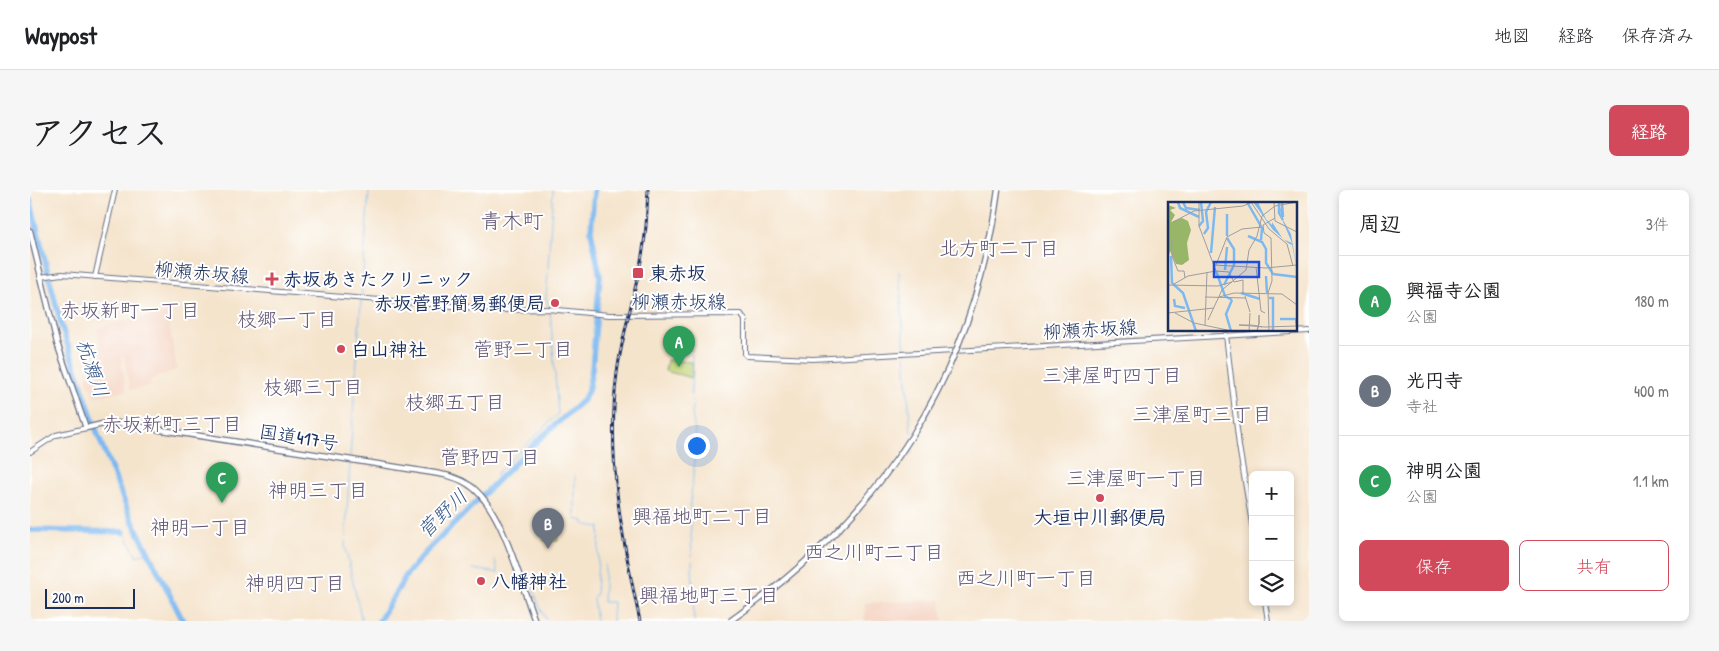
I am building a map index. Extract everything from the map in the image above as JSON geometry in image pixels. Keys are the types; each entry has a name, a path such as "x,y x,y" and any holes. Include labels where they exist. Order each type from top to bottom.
{"highway":[{"path":"730,621 780,585 836,533 870,496 919,426 950,366 970,314 989,247 998,190"},
{"path":"30,232 57,343 86,428"},
{"name":"国道417号","path":"86,428 111,422 446,476 467,483 485,499 493,512 535,621"}],"main road":[{"path":"95,277 115,190"},
{"name":"柳瀬赤坂線","path":"42,277 55,275 95,277 502,310 550,309 601,314 741,314 745,320 744,352 747,356 813,359 1309,331"},
{"path":"1226,335 1239,446 1251,516"},
{"path":"30,452 56,435 86,428"},
{"path":"1266,606 1268,621"}],"shaded area":[{"path":"167,313 177,369 150,380 151,386 130,390 124,357 121,357 126,391 94,397 86,375 104,370 97,329 109,324"},
{"path":"941,600 943,621 865,621 865,603"}],"green space":[{"path":"667,360 693,362 692,378 665,371"},
{"path":"554,521 558,541 544,541 540,523"}],"waterway":[{"path":"350,457 369,190"},
{"path":"548,268 553,190"},
{"name":"菅野川","path":"379,621 407,574 424,554 537,441 583,400 588,391 592,369 600,276 591,231 594,190"},
{"name":"杭瀬川","path":"30,200 61,325 98,435 130,516 183,621"},
{"path":"899,272 911,433"},
{"path":"548,273 546,298 549,307"},
{"path":"499,479 495,475 558,414 550,310"},
{"path":"668,348 693,350"},
{"path":"691,395 692,354"},
{"path":"692,406 696,454"},
{"path":"911,440 912,454"},
{"path":"692,556 690,505 695,459"},
{"path":"350,461 345,547 362,621"},
{"path":"575,476 575,517"},
{"path":"575,519 584,521 584,524"},
{"path":"586,525 600,527 596,593 593,599 596,621"},
{"path":"30,530 124,532"},
{"path":"124,532 137,556 147,552"},
{"path":"473,569 498,573 495,560"},
{"path":"692,561 694,621"},
{"path":"605,565 603,602 613,602 612,621"},
{"path":"530,575 538,603 546,619"}],"railway":[{"path":"640,621 622,529 613,436 617,373 643,252 648,190"}],"place":[{"name":"東赤坂","path":"638,273"},
{"name":"赤坂あきたクリニック","path":"272,279"},
{"name":"赤坂菅野簡易郵便局","path":"555,303"},
{"name":"白山神社","path":"341,349"},
{"name":"興福寺公園","path":"679,367"},
{"name":"大垣中川郵便局","path":"1100,498"},
{"name":"神明公園","path":"222,503"},
{"name":"光円寺","path":"548,549"},
{"name":"八幡神社","path":"481,581"}],"district":[{"name":"青木町","path":"512,220"},
{"name":"北方町二丁目","path":"999,247"},
{"name":"赤坂新町一丁目","path":"130,309"},
{"name":"枝郷一丁目","path":"287,318"},
{"name":"菅野二丁目","path":"523,348"},
{"name":"三津屋町四丁目","path":"1112,374"},
{"name":"枝郷三丁目","path":"313,386"},
{"name":"枝郷五丁目","path":"455,401"},
{"name":"三津屋町三丁目","path":"1202,413"},
{"name":"赤坂新町三丁目","path":"172,423"},
{"name":"菅野四丁目","path":"490,456"},
{"name":"三津屋町一丁目","path":"1136,477"},
{"name":"神明三丁目","path":"318,489"},
{"name":"興福地町二丁目","path":"702,515"},
{"name":"神明一丁目","path":"200,526"},
{"name":"西之川町二丁目","path":"874,551"},
{"name":"西之川町一丁目","path":"1026,577"},
{"name":"神明四丁目","path":"295,582"},
{"name":"興福地町三丁目","path":"709,594"}]}
